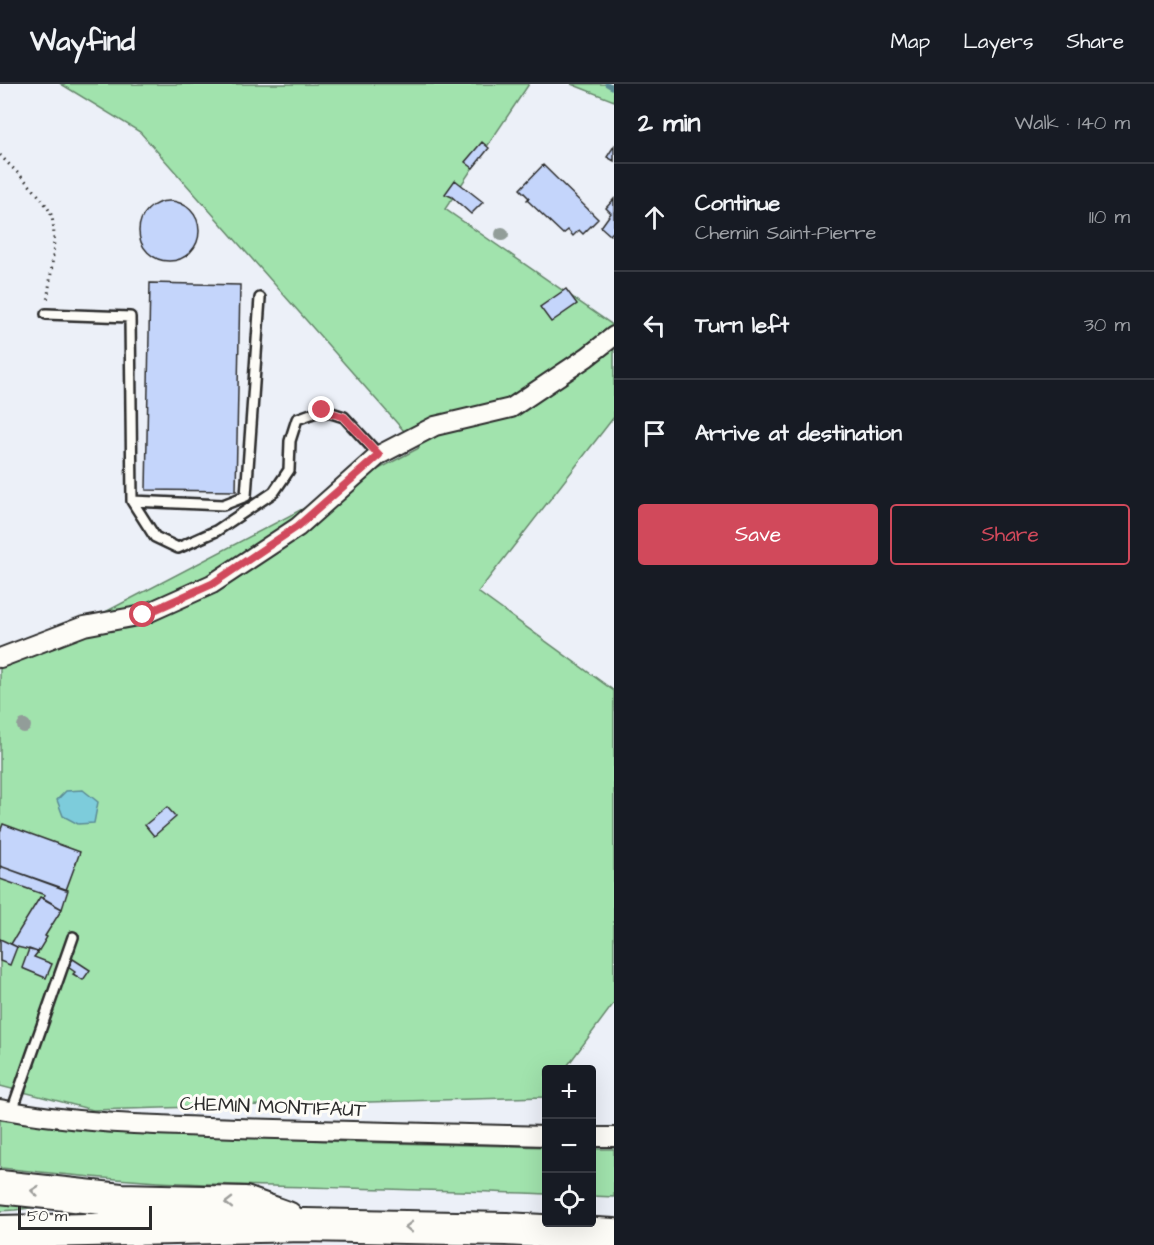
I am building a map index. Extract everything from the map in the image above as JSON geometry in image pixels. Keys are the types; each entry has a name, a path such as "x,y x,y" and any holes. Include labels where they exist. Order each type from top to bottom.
{"highway":[{"path":"0,1187 121,1200 245,1203 305,1225"},
{"path":"0,1232 305,1225 506,1228 614,1235"}],"street":[{"path":"0,658 84,626 143,615 212,584 298,526 379,455 435,426 511,408 614,336"},
{"name":"CHEMIN MONTIFAUT","path":"6,1110 54,1118 136,1124 542,1136"},
{"path":"596,1137 614,1137"}],"lane":[{"path":"132,501 223,505 246,496 260,298"},
{"path":"46,314 130,317 132,501 155,537 178,548 216,531 274,492 289,470 290,441 297,419 322,410 344,417 379,455"},
{"path":"6,1110 73,937"}],"path":[{"path":"0,155 44,203 51,214 54,230 46,314"}],"green space":[{"path":"61,84 529,84 445,209 614,326 614,417 478,592 614,691 614,1003 568,1065 542,1065 542,1097 93,1110 0,1086 0,667 419,448 140,132"},
{"path":"571,84 614,84 614,101"},
{"path":"0,1120 92,1130 350,1142 542,1147 542,1194 159,1182 0,1168"},
{"path":"596,1149 614,1149 614,1197 596,1196"},
{"path":"0,1198 51,1205 0,1211"}],"water":[{"path":"83,790 98,802 94,823 78,824 63,816 57,800 66,791"}],"building":[{"path":"482,142 489,148 473,168 465,162"},
{"path":"614,146 614,161 607,157"},
{"path":"543,165 598,219 583,234 579,230 573,236 568,230 563,234 527,200 529,198 520,189"},
{"path":"455,180 483,202 471,214 452,197 445,194"},
{"path":"614,199 614,231 610,235 601,227 611,213 606,208"},
{"path":"163,201 175,201 186,206 194,214 199,231 197,243 186,256 175,261 163,261 152,256 144,248 139,237 139,225 144,214 152,206"},
{"path":"150,283 240,285 236,491 146,490"},
{"path":"566,289 577,304 551,322 540,307"},
{"path":"167,807 176,817 154,836 145,825"},
{"path":"3,824 80,852 66,890 0,866 0,832"},
{"path":"0,866 68,890 62,909 43,898 45,895 0,879"},
{"path":"40,897 62,909 38,952 11,944"},
{"path":"0,939 17,947 10,965 0,961"},
{"path":"29,949 38,952 34,957 52,964 46,978 22,968"},
{"path":"73,959 90,970 83,980 73,974 75,972 68,967"}],"waterway":[{"path":"607,84 614,88"}],"route":[{"path":"143,615 212,584 298,526 379,455 344,417 322,410"}]}
